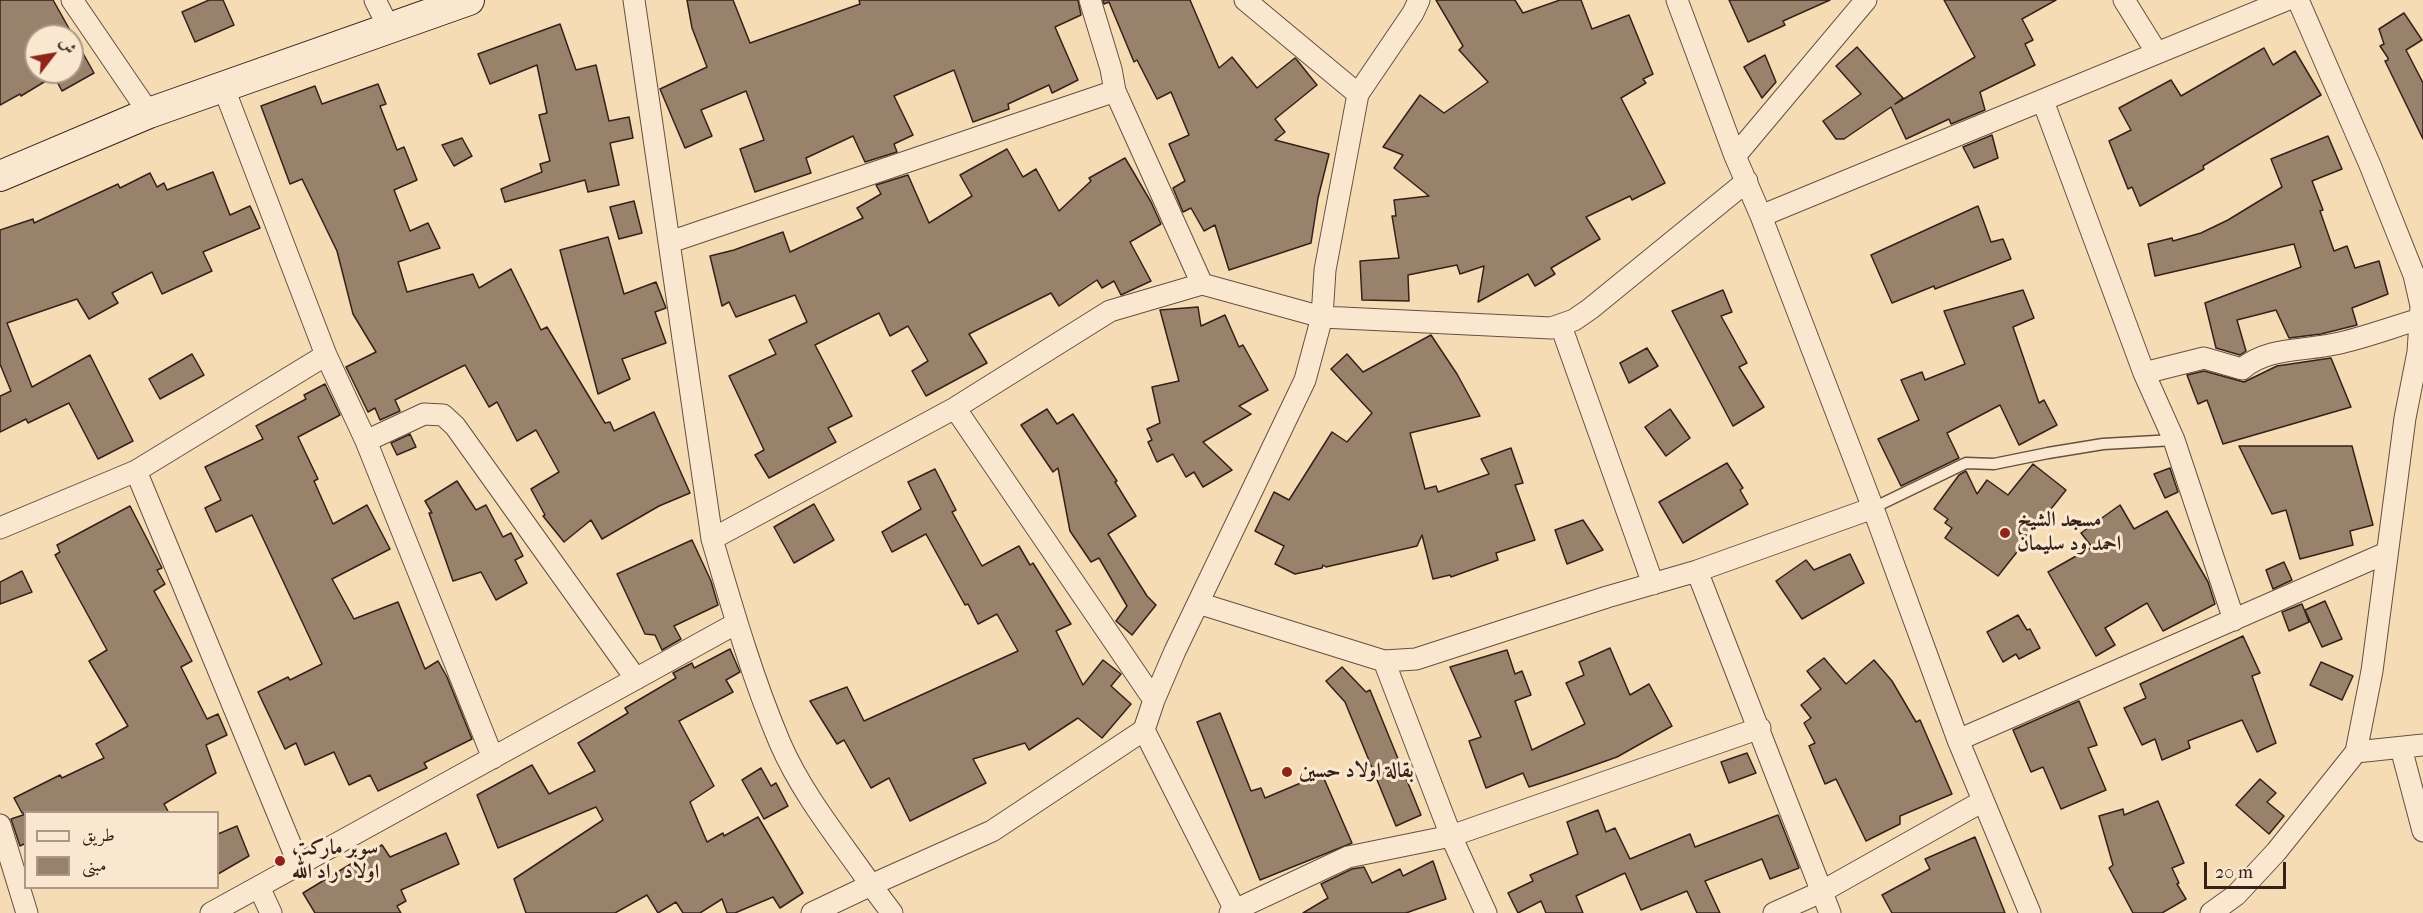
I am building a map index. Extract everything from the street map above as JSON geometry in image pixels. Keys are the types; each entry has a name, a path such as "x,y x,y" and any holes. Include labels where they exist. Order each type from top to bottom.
{"street":[{"path":"72,0 149,112"},
{"path":"375,0 389,28"},
{"path":"0,176 149,112 469,0"},
{"path":"634,0 712,539 737,623 780,743 804,789 892,913"},
{"path":"1090,0 1111,69 1115,91 1202,284"},
{"path":"1245,0 1358,94"},
{"path":"812,913 992,831 1144,730 1154,700 1197,603 1305,380 1322,317 1325,270 1358,94 1413,13 1419,0"},
{"path":"1677,0 1735,156 1761,216 1873,508 1958,740 2030,913"},
{"path":"1735,156 1866,0"},
{"path":"2124,0 2157,53"},
{"path":"1761,216 2286,0"},
{"path":"2211,913 2236,895 2276,852 2356,752 2372,671 2386,553 2414,414 2421,319 2419,292 2397,228 2298,0"},
{"path":"223,86 326,355 366,441 493,758"},
{"path":"670,242 1115,91"},
{"path":"2043,101 2144,373 2174,440 2234,620"},
{"path":"712,539 955,408 1110,311 1202,284 1322,317 1551,328 1561,326 1590,309 1747,181"},
{"path":"2144,373 2204,358 2242,369 2252,360 2270,354 2336,344 2421,319"},
{"path":"1561,326 1653,584"},
{"path":"0,528 136,471 326,355"},
{"path":"955,408 1154,700"},
{"path":"366,441 424,414 443,415 455,426 636,679"},
{"path":"136,471 299,865"},
{"path":"1197,603 1384,661 1416,660 1697,571 1873,508"},
{"path":"1958,740 2386,553"},
{"path":"1697,571 1760,728 1830,913"},
{"path":"211,913 737,623"},
{"path":"1384,661 1451,836 1486,913"},
{"path":"1144,730 1233,912 1348,857 1451,836 1760,728"},
{"path":"2356,752 2423,745"},
{"path":"2401,748 2423,831"},
{"path":"1774,913 1821,892 1983,801"},
{"path":"0,825 27,913"},
{"path":"259,887 271,913"}],"lane":[{"path":"1873,508 1966,463 1994,464 2103,444 2174,440"}],"building":[{"path":"0,0 53,0 66,24 24,24 24,84 41,84 21,96 20,94 0,105"},
{"path":"209,0 223,0 234,25 195,42 182,12"},
{"path":"687,0 733,0 750,43 860,4 859,0 1078,0 1081,15 1055,27 1078,80 1052,93 1049,85 1008,104 1009,109 973,122 954,70 894,96 913,135 894,144 897,152 865,162 853,136 806,158 811,173 755,192 740,149 764,140 746,91 701,110 712,136 685,148 660,89 707,67 692,28"},
{"path":"1103,0 1190,0 1219,68 1232,57 1257,88 1295,58 1297,60 1317,85 1275,119 1285,132 1275,140 1329,154 1318,198 1311,243 1229,270 1215,225 1204,231 1191,208 1183,212 1173,188 1185,181 1169,144 1189,135 1171,92 1157,99 1137,60 1134,62 1109,2 1104,4"},
{"path":"1436,0 1515,0 1523,13 1560,0 1581,0 1592,29 1629,15 1653,74 1643,79 1646,83 1621,98 1665,183 1632,200 1630,196 1586,217 1600,239 1551,268 1555,274 1535,286 1528,274 1478,302 1484,266 1460,274 1457,265 1408,275 1409,301 1362,300 1360,261 1399,258 1392,216 1396,216 1394,200 1429,196 1394,168 1403,155 1383,147 1420,95 1444,113 1488,82 1459,50 1463,46"},
{"path":"1729,0 1830,0 1783,21 1785,25 1748,42"},
{"path":"1944,0 2056,0 2022,19 2033,40 2025,44 2035,65 1980,92 1985,110 1951,124 1949,119 1906,139 1891,107 1844,139 1836,139 1823,121 1861,94 1836,66 1857,47 1903,98 1895,104 1975,57"},
{"path":"2404,13 2422,40 2406,50 2423,83 2423,139 2385,61 2388,58 2380,46 2384,44 2379,29"},
{"path":"560,24 576,70 596,65 609,121 629,117 633,138 610,143 619,185 588,192 585,180 505,202 501,189 542,172 540,164 550,161 539,115 547,113 537,65 490,84 478,54"},
{"path":"2264,48 2273,65 2295,51 2321,95 2203,166 2204,169 2140,206 2132,187 2128,189 2109,141 2131,130 2119,108 2171,80 2181,96"},
{"path":"84,55 94,73 84,79"},
{"path":"1765,55 1776,82 1762,98 1744,67"},
{"path":"58,84 74,84 62,91"},
{"path":"378,84 386,104 380,106 397,150 404,147 417,180 394,190 410,231 428,223 440,248 398,262 407,292 473,274 479,288 511,269 541,330 547,327 605,423 610,422 614,431 654,412 690,493 659,506 602,539 591,520 564,542 543,516 545,515 531,489 559,472 536,430 517,441 497,402 489,407 465,365 395,400 400,411 380,420 375,408 368,412 346,367 376,352 353,314 337,251 302,179 290,184 261,106 315,86 322,104"},
{"path":"1992,135 1998,158 1974,168 1963,147"},
{"path":"2328,136 2342,169 2312,181 2334,251 2347,246 2355,268 2379,261 2388,294 2352,308 2357,325 2321,334 2289,338 2276,310 2237,320 2246,351 2240,355 2216,348 2205,303 2301,267 2294,244 2155,276 2148,244 2172,238 2173,241 2201,233 2228,220 2282,187 2271,159"},
{"path":"462,138 472,156 454,166 442,145"},
{"path":"1007,149 1023,177 1036,169 1059,211 1091,181 1089,178 1125,158 1161,224 1130,242 1151,281 1121,295 1114,281 1102,288 1097,280 1059,306 1051,293 969,334 987,363 926,396 912,371 928,361 908,326 890,336 879,313 815,345 852,416 828,428 836,442 769,478 755,455 764,450 729,376 776,354 769,340 807,322 795,295 736,317 729,302 722,306 710,256 783,232 790,252 863,218 857,208 881,194 876,185 908,175 929,223 972,196 960,175"},
{"path":"213,172 230,215 250,206 260,228 203,252 212,271 162,294 152,272 112,293 118,303 89,319 77,299 7,323 32,387 90,355 133,441 98,459 69,403 28,423 26,419 0,432 0,396 11,391 0,364 0,230 33,219 34,223 118,184 120,188 150,173 157,187 164,183 167,190"},
{"path":"634,201 642,233 619,239 610,207"},
{"path":"1978,206 1991,242 2003,239 2011,259 1892,303 1871,255"},
{"path":"608,237 624,294 656,282 666,308 655,312 666,343 622,359 630,379 598,394 560,250"},
{"path":"1723,290 1732,312 1721,316 1747,363 1739,367 1764,407 1733,426 1672,311"},
{"path":"2023,290 2034,318 2013,327 2039,403 2044,400 2057,425 2019,445 2000,405 1947,433 1959,458 1901,486 1878,439 1919,420 1901,380 1922,372 1925,380 1965,364 1944,311"},
{"path":"1198,307 1201,326 1225,315 1239,347 1243,345 1268,390 1239,406 1251,414 1203,442 1232,470 1203,487 1194,472 1186,477 1173,454 1157,462 1148,442 1152,440 1147,429 1160,423 1152,387 1179,381 1160,310"},
{"path":"1431,335 1457,374 1480,416 1410,433 1425,489 1436,486 1438,492 1489,474 1481,459 1511,448 1523,483 1515,485 1535,540 1496,553 1498,560 1451,577 1450,575 1433,579 1422,535 1417,546 1326,567 1323,565 1322,568 1295,574 1275,564 1284,546 1255,531 1274,492 1289,500 1332,432 1347,442 1372,413 1331,369 1347,354 1363,372"},
{"path":"1647,348 1658,366 1629,383 1620,363"},
{"path":"192,354 204,375 160,399 149,379"},
{"path":"2331,358 2351,407 2223,444 2207,400 2198,404 2187,375 2204,371 2244,382 2277,366"},
{"path":"325,384 340,415 298,437 318,479 314,481 333,524 367,505 390,549 332,579 354,619 398,602 425,669 438,661 447,677 472,739 424,763 427,768 378,791 370,775 349,785 334,752 305,765 296,743 285,749 258,692 288,677 290,680 322,664 252,515 216,532 205,508 221,500 205,467 263,439 256,426 306,399 304,395"},
{"path":"1047,409 1057,424 1073,414 1117,481 1115,482 1136,516 1108,534 1147,596 1156,605 1132,635 1116,621 1127,606 1099,558 1091,562 1070,531 1058,468 1053,472 1021,425"},
{"path":"1670,409 1690,438 1666,456 1645,427"},
{"path":"410,434 416,447 397,455 391,443"},
{"path":"2239,446 2352,446 2373,525 2350,531 2353,545 2300,559 2286,510 2272,514"},
{"path":"1727,463 1743,488 1740,490 1748,504 1683,543 1659,502"},
{"path":"2033,464 2066,490 1998,576 1945,538 1952,528 1945,523 1948,519 1934,509 1959,475 1966,471 1977,494 1987,480 2008,495"},
{"path":"2170,468 2178,492 2165,498 2154,474"},
{"path":"935,469 956,510 952,512 982,566 1019,546 1030,565 1033,563 1071,624 1056,631 1083,685 1103,660 1121,674 1111,686 1131,704 1102,738 1078,718 1029,750 1025,743 973,759 986,783 910,821 889,778 871,788 844,740 837,744 810,701 847,687 864,721 1018,651 997,614 978,624 926,534 892,552 882,532 921,509 908,482"},
{"path":"457,481 476,510 486,505 503,537 511,533 523,556 515,560 527,583 496,600 481,572 453,581 429,513 432,513 425,501"},
{"path":"814,504 834,540 794,563 774,527"},
{"path":"2120,505 2134,529 2167,511 2208,582 2215,604 2163,631 2147,603 2105,628 2115,645 2096,656 2048,572 2092,547 2081,533"},
{"path":"130,506 162,568 157,570 165,584 154,591 192,661 181,667 207,719 218,714 227,735 206,745 216,773 164,804 168,811 24,811 22,813 14,798 60,775 62,778 104,758 96,744 128,726 89,661 107,650 55,555 60,552 57,545"},
{"path":"1583,520 1603,550 1567,564 1555,530"},
{"path":"692,540 711,581 718,605 674,626 681,639 662,650 655,635 645,634 617,574"},
{"path":"1850,554 1864,583 1802,619 1776,581 1806,560 1814,570"},
{"path":"2284,562 2292,580 2273,589 2266,570"},
{"path":"22,571 32,592 0,604 0,582"},
{"path":"2325,601 2342,639 2322,647 2305,610"},
{"path":"2302,604 2309,622 2289,631 2282,612"},
{"path":"2018,615 2027,630 2030,629 2040,648 2019,659 2016,654 2003,662 1987,632"},
{"path":"2243,636 2260,673 2252,676 2276,743 2257,752 2242,720 2188,741 2190,748 2162,760 2155,739 2142,745 2124,708 2146,698 2140,684"},
{"path":"1610,648 1630,695 1649,684 1672,726 1617,757 1569,774 1529,787 1523,773 1486,788 1469,741 1481,737 1450,667 1507,650 1515,674 1522,671 1531,695 1515,701 1532,750 1585,724 1566,683 1584,675 1579,662"},
{"path":"730,649 740,672 726,680 733,692 679,721 714,786 690,802 707,842 723,833 724,836 758,817 803,893 780,908 773,897 735,913 727,913 722,899 700,913 683,913 676,902 658,913 647,895 615,913 526,913 514,879 603,820 596,807 498,848 477,795 532,765 549,794 595,771 578,743 628,713 625,708 676,678 673,673 692,663 694,668"},
{"path":"1824,658 1846,684 1874,660 1892,681 1916,722 1920,720 1952,794 1900,816 1900,824 1866,841 1836,779 1825,784 1809,746 1815,743 1804,723 1811,718 1801,705 1821,689 1807,671"},
{"path":"2321,662 2353,676 2342,700 2310,685"},
{"path":"1342,667 1366,692 1370,690 1421,815 1396,826 1345,702 1326,681"},
{"path":"2079,701 2097,745 2088,748 2106,790 2061,809 2043,767 2031,772 2013,730"},
{"path":"1220,713 1251,791 1261,788 1265,798 1322,774 1352,843 1260,880 1197,722"},
{"path":"1747,753 1756,773 1729,783 1721,762"},
{"path":"761,768 771,786 776,783 788,806 764,819 742,780"},
{"path":"2260,779 2276,793 2267,802 2284,816 2269,834 2236,805"},
{"path":"2158,801 2184,863 2172,868 2179,883 2177,884 2186,899 2162,913 2133,913 2109,868 2113,865 2099,816 2123,809 2124,815"},
{"path":"1598,810 1606,832 1615,828 1630,859 1690,834 1695,847 1778,815 1799,868 1770,879 1762,859 1705,881 1720,913 1697,913 1687,891 1641,910 1625,873 1576,896 1583,913 1546,913 1541,901 1518,913 1508,893 1533,881 1530,875 1578,854 1567,822"},
{"path":"24,815 24,844 20,846 11,819"},
{"path":"237,826 249,856 219,873 219,834"},
{"path":"446,833 459,864 401,890 406,901 397,906 401,913 315,913 303,893 382,845 390,857"},
{"path":"1975,837 2005,913 1892,913 1882,895 1930,869 1925,859"},
{"path":"1433,861 1446,899 1406,913 1303,913 1328,898 1321,884 1352,869 1364,867 1372,883 1400,869 1403,876"}],"place":[{"name":"مسجد الشيخ احمد ود سليمان","path":"2005,533"},
{"name":"بقالة اولاد حسين","path":"1287,772"},
{"name":"سوبر ماركت اولاد راد الله","path":"280,861"}]}
